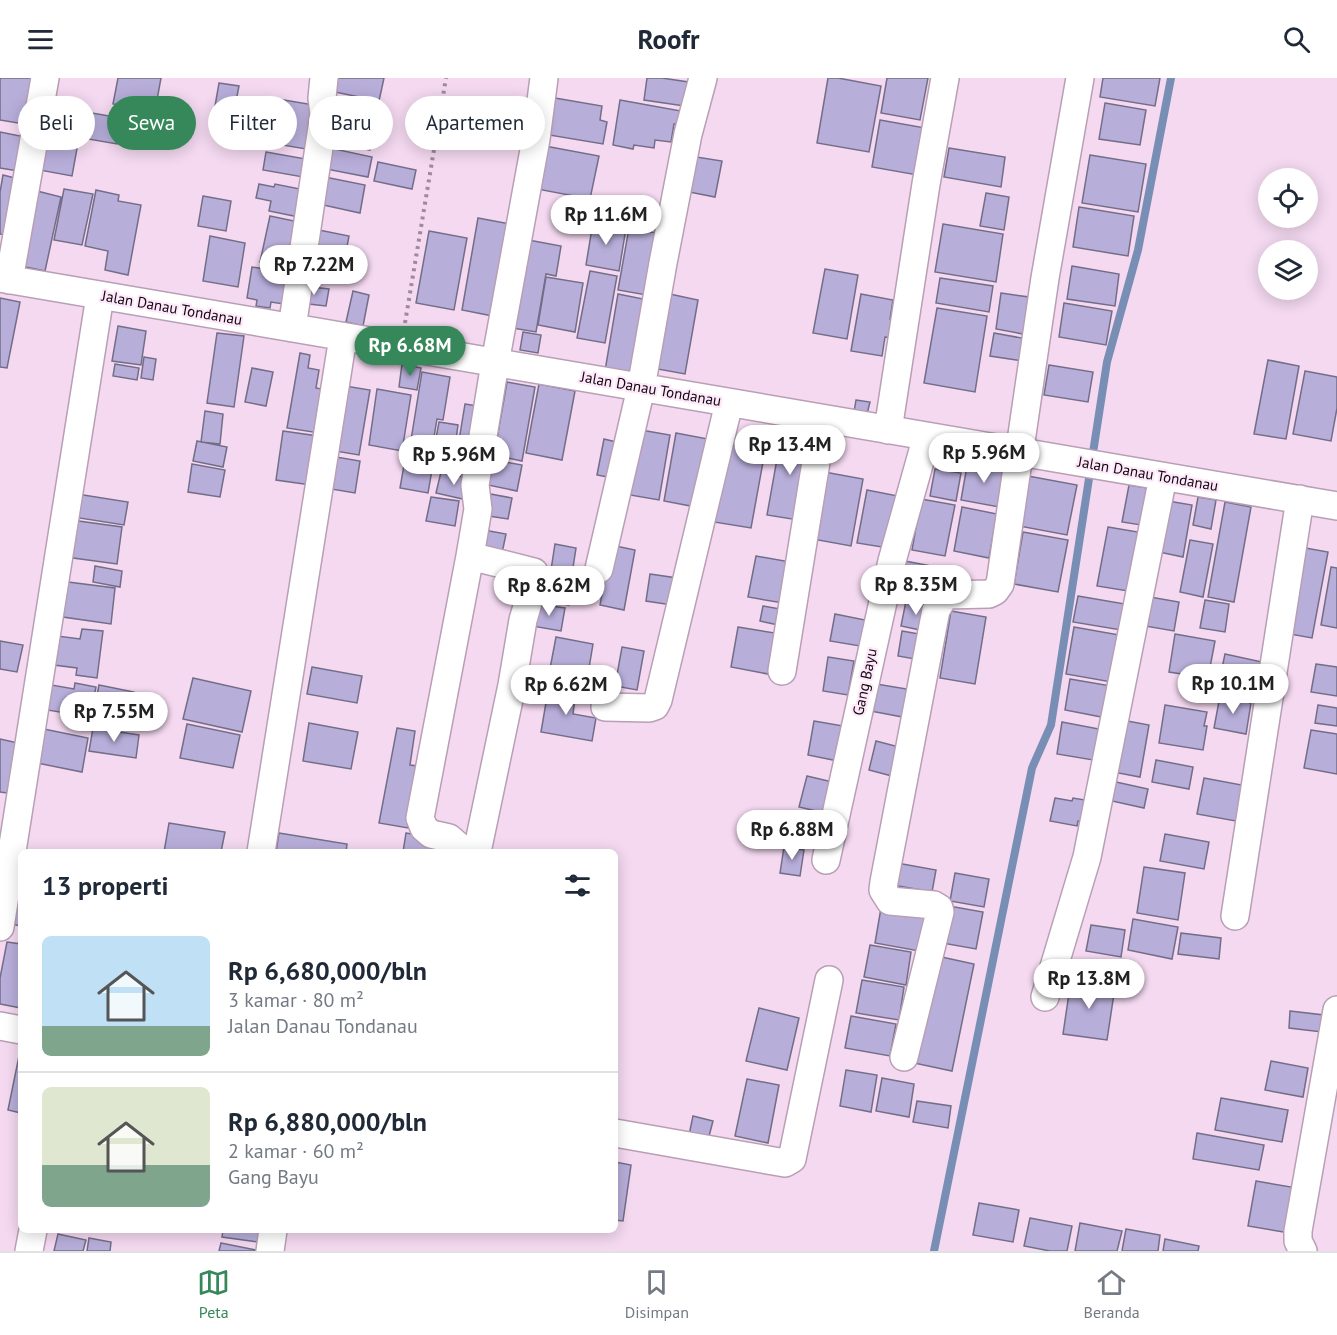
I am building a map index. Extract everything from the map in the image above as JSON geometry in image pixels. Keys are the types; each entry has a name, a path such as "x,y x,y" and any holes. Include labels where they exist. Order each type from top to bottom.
{"street":[{"path":"5,279 45,78"},
{"path":"292,328 324,114 322,98 324,78"},
{"path":"459,849 449,838 431,834 424,828 420,818 470,556 478,508 475,485 536,139 544,78"},
{"path":"599,569 641,388 687,134 703,78"},
{"path":"888,430 926,184 945,78"},
{"path":"904,1057 940,912 939,908 934,905 890,901 884,890 884,882 936,610 945,595 989,594 995,591 1000,584 1045,278 1080,78"},
{"name":"Jalan Danau Tondanau","path":"5,279 1337,506"},
{"path":"0,927 100,296"},
{"path":"261,849 343,337"},
{"path":"605,707 649,708 655,706 658,700 729,403"},
{"path":"782,671 823,419"},
{"name":"Gang Bayu","path":"826,860 892,561 927,436"},
{"path":"1045,997 1087,857 1163,477"},
{"path":"1235,916 1300,499"},
{"path":"470,556 534,572 478,849"},
{"path":"618,1134 785,1163 792,1159 829,980"},
{"path":"1303,1251 1298,1241 1298,1231 1337,1010"},
{"path":"0,1026 18,1029"},
{"path":"29,1251 32,1233"},
{"path":"270,1251 273,1233"}],"path":[{"path":"401,346 446,78"}],"building":[{"path":"0,78 38,78 35,96 18,96 18,123 0,120"},
{"path":"118,78 161,78 158,96 115,96"},
{"path":"328,78 384,78 380,96 354,96 325,90"},
{"path":"647,78 695,83 691,107 644,100"},
{"path":"828,78 881,86 869,152 817,143"},
{"path":"887,78 928,78 920,120 881,113"},
{"path":"1103,78 1160,78 1155,106 1100,97"},
{"path":"219,83 239,86 237,96 217,96"},
{"path":"555,98 602,106 600,120 607,122 603,144 549,135"},
{"path":"620,100 681,111 678,124 674,124 671,142 655,140 654,148 634,145 633,149 613,145"},
{"path":"297,102 309,104 309,132 306,149 297,148"},
{"path":"1105,103 1146,110 1140,145 1099,139"},
{"path":"95,114 107,116 107,142 95,140"},
{"path":"880,120 931,129 923,176 872,167"},
{"path":"0,132 18,136 18,150 28,150 24,172 0,168"},
{"path":"545,146 599,156 590,199 537,189"},
{"path":"949,148 1005,157 1001,187 944,177"},
{"path":"38,150 77,150 72,176 34,169"},
{"path":"330,150 372,157 368,177 326,169"},
{"path":"266,152 306,159 303,177 263,170"},
{"path":"1090,155 1146,164 1138,212 1082,203"},
{"path":"690,156 722,161 715,197 684,191"},
{"path":"378,162 416,170 412,189 374,181"},
{"path":"3,175 19,179 9,235 0,234 0,192"},
{"path":"320,176 365,185 360,213 314,203"},
{"path":"259,184 274,187 275,184 305,190 299,217 269,211 271,201 256,198"},
{"path":"64,189 93,194 82,245 54,240"},
{"path":"96,190 119,195 118,201 141,205 128,275 105,270 108,251 85,246"},
{"path":"37,191 61,197 45,271 21,266"},
{"path":"986,193 1009,197 1004,230 980,226"},
{"path":"203,196 231,201 226,231 198,226"},
{"path":"567,197 595,202 592,220 564,215"},
{"path":"1079,207 1134,216 1128,256 1073,247"},
{"path":"270,216 299,222 289,268 260,262"},
{"path":"478,218 515,225 498,317 462,310"},
{"path":"593,222 626,228 619,271 586,265"},
{"path":"943,224 1003,234 996,282 935,272"},
{"path":"309,228 349,236 346,252 306,243"},
{"path":"629,228 662,234 652,296 618,290"},
{"path":"429,231 467,238 454,310 416,303"},
{"path":"210,236 245,243 238,287 203,281"},
{"path":"523,239 561,246 556,276 546,274 536,332 507,327"},
{"path":"308,249 353,259 350,275 304,266"},
{"path":"1072,266 1119,274 1115,306 1067,299"},
{"path":"252,267 296,274 290,305 271,302 270,308 256,306 257,300 247,298"},
{"path":"825,269 858,275 847,339 813,333"},
{"path":"590,271 617,276 605,343 577,338"},
{"path":"546,277 583,283 575,332 538,325"},
{"path":"940,278 993,286 989,312 936,303"},
{"path":"302,286 329,289 326,306 300,303"},
{"path":"353,291 369,295 363,326 346,322"},
{"path":"665,293 698,300 685,374 652,368"},
{"path":"1001,293 1029,297 1023,334 996,329"},
{"path":"618,294 653,301 640,377 605,371"},
{"path":"861,294 893,300 890,319 898,320 895,338 885,337 882,356 851,351"},
{"path":"0,298 20,302 7,368 0,367"},
{"path":"1064,303 1112,311 1106,345 1059,337"},
{"path":"937,308 987,316 975,392 924,383"},
{"path":"118,326 146,331 141,365 112,361"},
{"path":"523,332 541,335 538,353 520,350"},
{"path":"217,333 244,336 234,407 207,403"},
{"path":"994,333 1027,339 1023,361 990,356"},
{"path":"300,353 310,355 308,368 319,370 316,388 326,390 319,433 287,428"},
{"path":"144,357 156,359 153,380 141,378"},
{"path":"1268,360 1299,366 1286,439 1254,434"},
{"path":"115,364 139,368 137,380 113,376"},
{"path":"402,364 421,368 417,390 399,387"},
{"path":"1049,365 1093,372 1088,402 1044,395"},
{"path":"252,368 273,372 266,406 245,402"},
{"path":"1305,371 1337,377 1337,408 1331,441 1293,434"},
{"path":"422,372 450,377 443,420 437,419 433,443 411,440"},
{"path":"507,382 535,387 522,461 494,455"},
{"path":"539,384 575,391 562,460 526,453"},
{"path":"339,385 370,390 359,455 329,450"},
{"path":"377,389 411,395 402,451 369,445"},
{"path":"856,400 870,402 867,414 854,412"},
{"path":"465,404 484,407 473,469 455,465"},
{"path":"205,411 223,414 220,444 201,442"},
{"path":"439,422 458,425 454,453 434,449"},
{"path":"641,430 670,435 659,500 630,495"},
{"path":"283,431 325,437 318,486 276,480"},
{"path":"782,431 813,437 798,520 767,515"},
{"path":"676,433 708,439 696,507 664,501"},
{"path":"604,439 625,444 618,479 597,475"},
{"path":"197,441 227,447 223,467 193,461"},
{"path":"728,444 765,451 751,528 714,522"},
{"path":"407,448 435,453 428,493 400,488"},
{"path":"330,456 360,461 355,493 325,488"},
{"path":"493,460 522,465 517,491 488,485"},
{"path":"968,460 1006,467 999,507 961,500"},
{"path":"192,464 225,470 220,497 188,492"},
{"path":"935,469 961,473 956,501 930,496"},
{"path":"819,471 863,479 851,546 807,538"},
{"path":"441,472 472,479 467,500 436,493"},
{"path":"1028,476 1077,485 1067,535 1019,526"},
{"path":"1129,485 1148,488 1141,525 1122,522"},
{"path":"867,490 898,496 888,548 857,543"},
{"path":"485,493 512,498 508,519 482,515"},
{"path":"77,494 128,502 124,525 73,517"},
{"path":"431,497 459,501 455,526 426,521"},
{"path":"1198,497 1216,500 1211,529 1193,525"},
{"path":"921,499 955,505 945,556 912,550"},
{"path":"1168,501 1192,505 1183,557 1159,552"},
{"path":"1225,502 1251,507 1234,602 1208,597"},
{"path":"962,507 997,514 989,558 954,551"},
{"path":"71,520 122,527 117,564 66,557"},
{"path":"1108,527 1138,532 1128,591 1097,586"},
{"path":"484,530 506,534 501,558 479,554"},
{"path":"1023,532 1068,540 1058,592 1014,584"},
{"path":"1190,540 1213,544 1203,597 1180,592"},
{"path":"555,544 576,548 572,574 551,570"},
{"path":"611,545 635,550 624,610 600,605"},
{"path":"1300,547 1328,552 1312,638 1284,633"},
{"path":"756,556 796,563 789,604 748,597"},
{"path":"905,561 942,568 937,594 903,588 904,586 900,585"},
{"path":"95,566 122,571 120,587 93,582"},
{"path":"1331,567 1337,568 1337,628 1321,625"},
{"path":"650,574 677,578 672,605 646,601"},
{"path":"545,580 573,585 569,605 542,601"},
{"path":"68,582 115,588 111,624 63,617"},
{"path":"1078,596 1131,605 1127,631 1073,622"},
{"path":"1150,597 1179,602 1174,631 1145,626"},
{"path":"1205,600 1229,604 1225,632 1200,628"},
{"path":"906,601 930,605 925,631 901,626"},
{"path":"536,604 565,608 561,631 532,626"},
{"path":"763,606 786,610 783,626 760,621"},
{"path":"951,611 986,617 975,684 940,678"},
{"path":"835,614 870,621 866,647 830,641"},
{"path":"738,627 775,633 768,674 731,667"},
{"path":"1074,627 1125,636 1117,683 1066,674"},
{"path":"82,629 103,631 97,678 76,675 77,668 46,664 50,635 80,639"},
{"path":"902,631 925,635 920,660 898,656"},
{"path":"1175,634 1215,641 1208,678 1169,672"},
{"path":"556,637 593,644 587,680 549,674"},
{"path":"0,641 23,645 17,672 0,669"},
{"path":"622,647 644,651 637,690 615,686"},
{"path":"1225,654 1262,662 1254,700 1217,692"},
{"path":"828,657 854,661 848,695 823,691"},
{"path":"1316,664 1337,667 1337,696 1311,692"},
{"path":"312,667 362,676 357,703 307,694"},
{"path":"522,670 548,675 545,689 519,685"},
{"path":"193,678 251,691 242,732 183,719"},
{"path":"1070,679 1117,687 1112,719 1065,710"},
{"path":"75,683 96,687 90,717 41,709 46,684 74,689"},
{"path":"870,683 913,690 908,718 865,710"},
{"path":"99,685 134,692 128,723 93,717"},
{"path":"549,685 576,690 573,714 596,718 592,741 541,732"},
{"path":"1220,696 1251,703 1246,734 1214,728"},
{"path":"1165,705 1207,712 1203,750 1159,743"},
{"path":"1318,705 1337,708 1337,726 1315,723"},
{"path":"1122,720 1149,725 1140,777 1113,772"},
{"path":"814,721 849,727 843,762 808,755"},
{"path":"1062,722 1099,729 1093,760 1057,754"},
{"path":"309,723 358,732 351,769 303,761"},
{"path":"187,724 240,735 233,768 180,758"},
{"path":"39,728 88,738 82,772 32,762"},
{"path":"93,728 139,735 136,758 89,751"},
{"path":"397,728 415,731 410,765 418,766 408,828 379,823"},
{"path":"1311,730 1337,734 1337,774 1304,768"},
{"path":"0,739 18,743 7,793 0,792"},
{"path":"876,741 899,747 892,776 869,770"},
{"path":"1156,760 1193,767 1189,789 1152,782"},
{"path":"807,776 841,784 833,815 799,807"},
{"path":"1204,778 1247,786 1241,822 1197,814"},
{"path":"1116,782 1148,789 1144,808 1112,801"},
{"path":"1055,798 1091,801 1087,822 1078,821 1077,826 1050,821"},
{"path":"792,811 823,818 820,837 789,829"},
{"path":"169,823 225,832 222,849 165,849"},
{"path":"279,833 347,844 346,849 276,849"},
{"path":"406,833 446,840 444,849 403,849"},
{"path":"1165,834 1209,842 1204,869 1160,861"},
{"path":"784,847 804,850 800,876 780,873"},
{"path":"897,863 936,870 932,892 893,885"},
{"path":"1144,867 1185,873 1178,920 1137,913"},
{"path":"955,873 989,879 984,907 950,901"},
{"path":"15,880 18,880 18,925 7,923"},
{"path":"949,906 983,912 976,949 942,943"},
{"path":"881,908 926,916 919,951 875,943"},
{"path":"1133,919 1178,927 1172,959 1128,950"},
{"path":"1091,925 1125,930 1121,957 1086,951"},
{"path":"1181,933 1221,938 1219,959 1178,954"},
{"path":"7,942 18,944 18,1007 0,1004 0,978"},
{"path":"870,945 911,952 906,985 864,977"},
{"path":"937,956 974,964 952,1071 914,1063"},
{"path":"862,980 904,987 899,1020 856,1013"},
{"path":"1071,980 1115,987 1107,1040 1063,1034"},
{"path":"759,1008 799,1018 787,1070 746,1061"},
{"path":"1290,1011 1324,1015 1322,1032 1289,1028"},
{"path":"851,1016 896,1024 890,1056 845,1048"},
{"path":"18,1061 18,1112 8,1110"},
{"path":"1271,1061 1308,1068 1303,1097 1265,1090"},
{"path":"846,1070 877,1075 871,1112 840,1106"},
{"path":"882,1078 914,1084 909,1117 876,1111"},
{"path":"747,1079 779,1085 768,1143 735,1136"},
{"path":"1221,1098 1288,1110 1282,1142 1215,1130"},
{"path":"917,1101 951,1106 948,1128 913,1122"},
{"path":"693,1116 713,1121 708,1140 689,1135"},
{"path":"1197,1133 1264,1145 1259,1170 1193,1159"},
{"path":"618,1163 631,1165 623,1221 618,1220"},
{"path":"1256,1181 1297,1188 1289,1233 1248,1226"},
{"path":"979,1203 1019,1210 1013,1242 973,1235"},
{"path":"1030,1218 1072,1226 1067,1251 1050,1251 1024,1246"},
{"path":"1080,1223 1122,1231 1117,1251 1075,1251"},
{"path":"1126,1229 1160,1235 1158,1251 1122,1251"},
{"path":"223,1233 260,1233 258,1242 222,1237"},
{"path":"58,1234 86,1240 83,1251 54,1251"},
{"path":"89,1238 111,1242 110,1251 87,1251"},
{"path":"1165,1239 1199,1246 1198,1251 1163,1251"},
{"path":"221,1243 256,1250 256,1251 219,1251"}],"waterway":[{"path":"934,1251 1032,768 1051,725 1107,362 1138,250 1171,78"}]}
